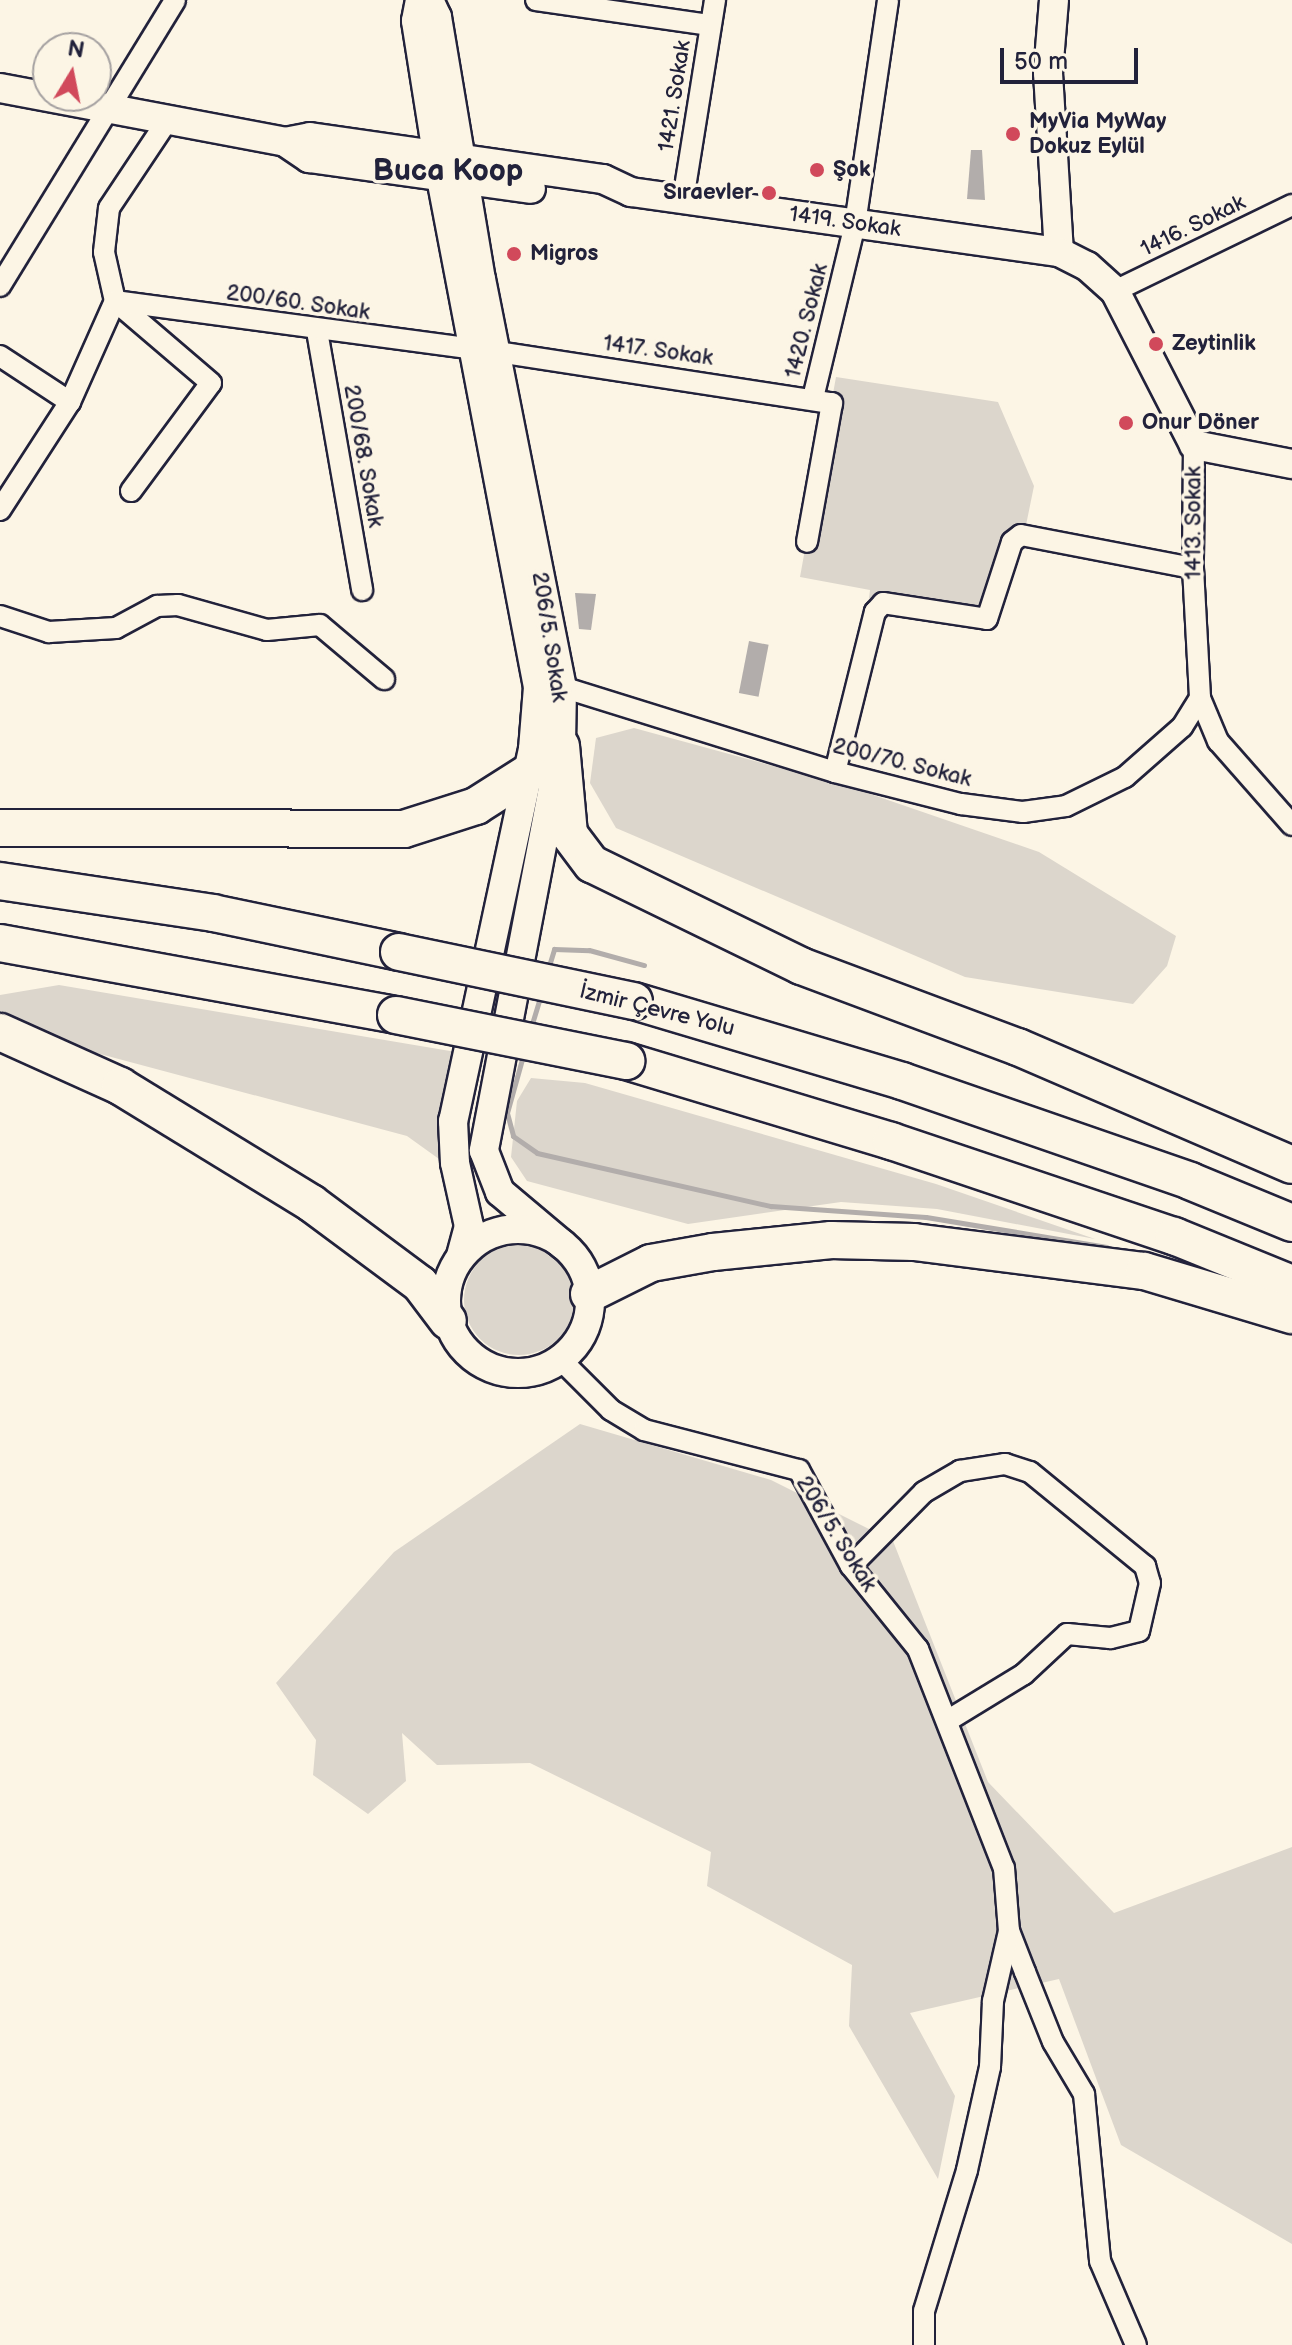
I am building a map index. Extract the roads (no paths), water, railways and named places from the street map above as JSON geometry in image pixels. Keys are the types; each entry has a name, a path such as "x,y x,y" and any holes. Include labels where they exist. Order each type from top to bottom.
{"highway":[{"path":"561,746 569,834 592,864 801,966 1018,1047 1292,1165"},
{"path":"0,828 404,829 476,806 528,773"},
{"name":"İzmir Çevre Yolu","path":"0,881 213,913 634,1001 902,1081 1190,1181 1292,1223"},
{"path":"0,943 396,1015 626,1061 921,1151 1174,1236 1292,1284"},
{"path":"0,1032 120,1086 311,1203 420,1284 448,1321"},
{"path":"589,1294 651,1263 713,1252 831,1240 914,1242 1144,1271 1292,1315"}],"main road":[{"name":"206/5. Sokak","path":"420,0 416,21 451,169 486,351 562,687 561,746 484,1151 500,1192 563,1245"},
{"name":"206/5. Sokak","path":"429,0 437,17 451,169"},
{"path":"1054,0 1048,73 1059,252"},
{"name":"1419. Sokak","path":"2,92 32,96"},
{"name":"1419. Sokak","path":"112,109 285,142 310,137 451,169 606,198 631,192 1059,252"},
{"name":"1413. Sokak","path":"1059,252 1087,266 1115,291 1194,445"},
{"name":"206/5. Sokak","path":"461,1256 469,1226 455,1163 453,1121 528,773 538,687 486,351"},
{"path":"1194,445 1292,464"},
{"path":"509,1229 537,1231 563,1245 581,1267 589,1294 583,1330 560,1359 535,1370 494,1369 461,1345 448,1321 448,1280 461,1256 482,1238 509,1229"}],"street":[{"path":"112,96 175,0"},
{"path":"536,0 598,4 710,25"},
{"name":"1421. Sokak","path":"683,200 715,0"},
{"name":"1420. Sokak","path":"807,542 832,403 813,398 855,224 888,0"},
{"path":"0,286 102,112"},
{"path":"0,510 8,481 70,402 115,301 104,252 109,208 167,121"},
{"name":"1416. Sokak","path":"1115,291 1292,205"},
{"path":"115,301 211,383 131,491"},
{"name":"200/60. Sokak","path":"115,301 317,331 486,351"},
{"name":"200/68. Sokak","path":"317,331 362,590"},
{"name":"1417. Sokak","path":"486,351 813,398"},
{"path":"0,356 70,402"},
{"name":"1413. Sokak","path":"1194,445 1193,568 1200,698 1218,741 1292,825"},
{"path":"835,772 877,608 892,602 987,619 1019,535 1193,568"},
{"path":"0,616 49,632 116,628 157,606 178,605 267,630 320,625 384,679"},
{"name":"200/70. Sokak","path":"562,687 835,772 961,804 1044,811 1066,806 1125,777 1182,727 1200,698"},
{"name":"206/5. Sokak","path":"560,1359 611,1410 644,1430 799,1470 851,1566 918,1649 1004,1868 1009,1931"},
{"path":"851,1566 924,1492 960,1471 1005,1464 1030,1472 1145,1566 1150,1583 1139,1631 1110,1638 1067,1634 1024,1674 947,1721"},
{"path":"924,2345 924,2311 967,2170 990,2067 993,2001 1009,1931"},
{"path":"1009,1931 1053,2042 1084,2094 1100,2261 1136,2345"}],"waterway":[{"path":"548,969 554,949 589,950 644,965"},
{"path":"531,1027 541,994"},
{"path":"524,1052 507,1113 513,1136 537,1153 771,1206 926,1217 1107,1247"}],"place":[{"name":"MyVia MyWay Dokuz Eylül","path":"1013,134"},
{"name":"Şok","path":"817,170"},
{"name":"Sıraevler","path":"769,193"},
{"name":"Migros","path":"514,254"},
{"name":"Zeytinlik","path":"1156,344"},
{"name":"Onur Döner","path":"1126,423"}],"district":[{"name":"Buca Koop","path":"448,171"}]}
